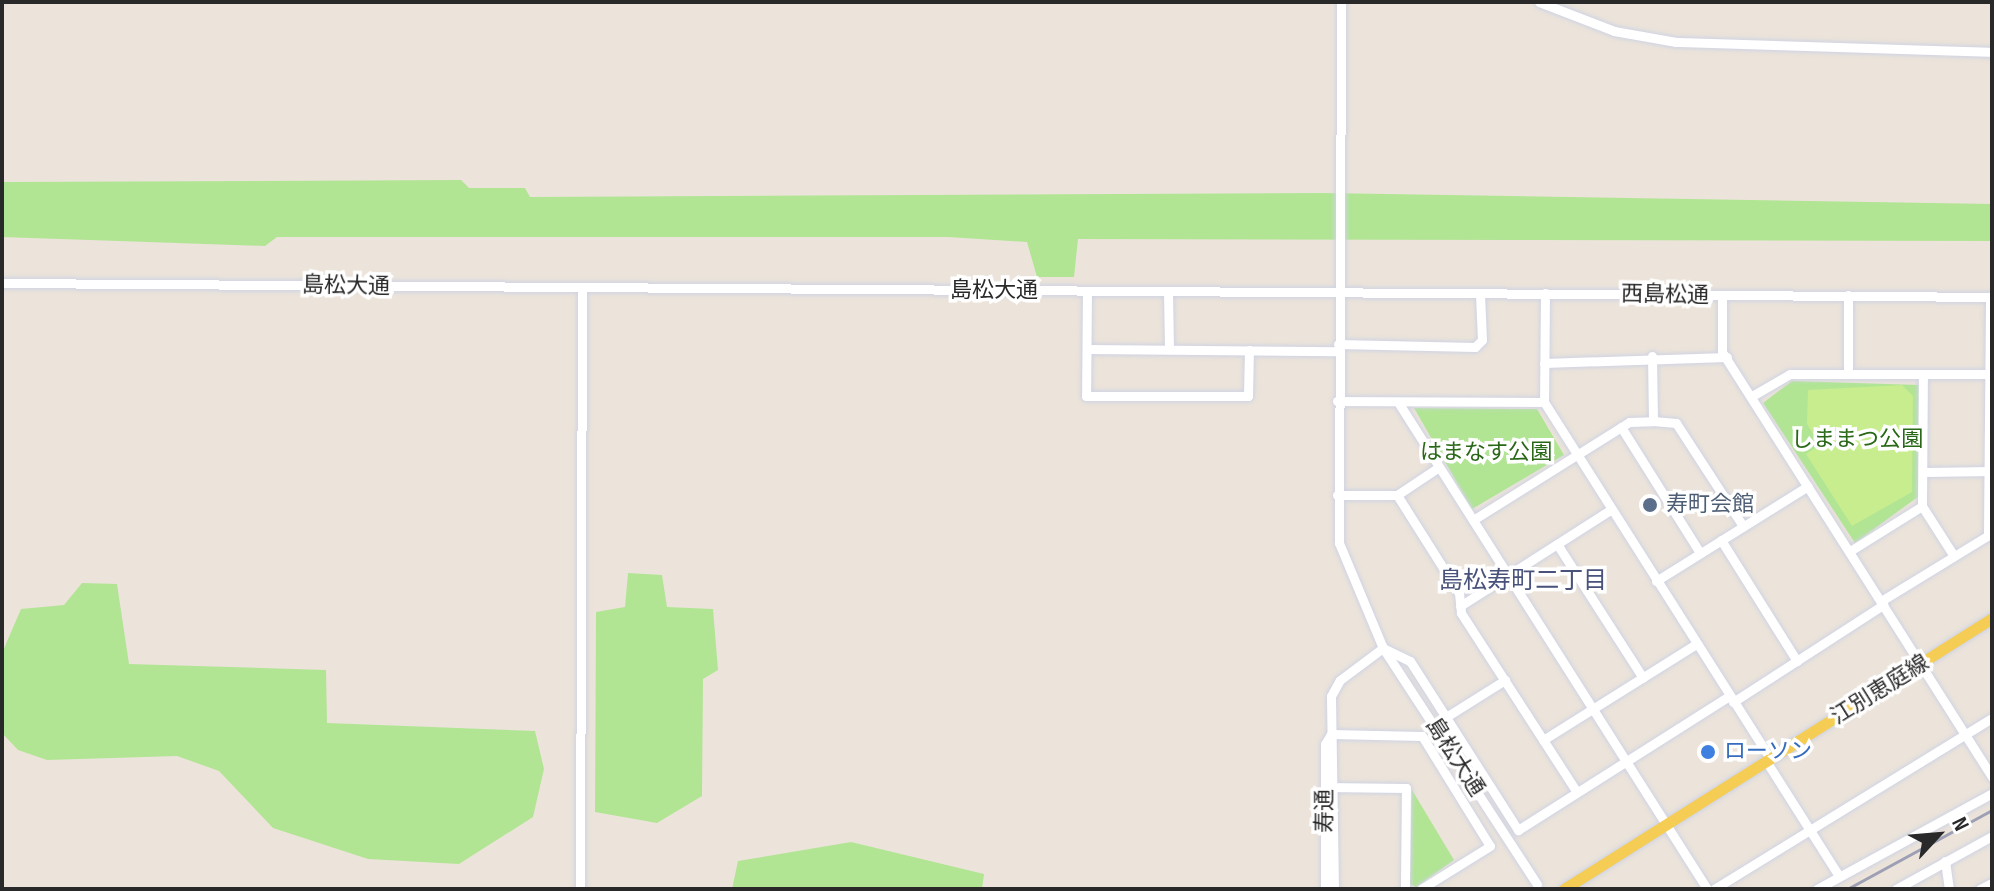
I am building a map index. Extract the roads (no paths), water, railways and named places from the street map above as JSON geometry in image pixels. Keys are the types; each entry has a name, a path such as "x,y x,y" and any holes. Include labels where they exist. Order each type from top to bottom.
{"main road":[{"name":"江別恵庭線","path":"1564,889 1992,618"}],"street":[{"path":"1338,292 1341,2"},
{"path":"1539,2 1614,31 1676,42 1992,52"},
{"name":"島松大通","path":"2,283 1338,292 1337,495 1350,581 1383,648 1537,884"},
{"path":"580,889 582,289"},
{"path":"1087,291 1086,396 1248,396 1249,350"},
{"path":"1168,291 1169,349"},
{"name":"西島松通","path":"1338,292 1991,297"},
{"path":"1545,293 1544,402 1839,876"},
{"path":"1087,349 1475,347 1482,340 1480,294"},
{"path":"1722,295 1727,357 1992,777"},
{"path":"1848,295 1848,372"},
{"path":"1383,648 1410,661 1518,830 1625,760 1797,661 1990,533 1991,297"},
{"path":"1544,363 1652,356 1727,357"},
{"path":"1652,356 1653,421"},
{"path":"1752,396 1790,374 1991,374"},
{"path":"1923,374 1925,472 1922,506 1954,556"},
{"path":"1337,401 1544,402"},
{"path":"1398,402 1707,889"},
{"path":"1473,520 1621,427 1653,421 1676,423 1743,526"},
{"path":"1621,427 1700,553"},
{"path":"1337,495 1397,495 1439,467"},
{"path":"1925,472 1990,471"},
{"path":"1656,581 1808,486"},
{"path":"1397,495 1460,606 1577,792"},
{"path":"1850,551 1922,506"},
{"path":"1460,606 1610,510"},
{"path":"1721,540 1797,661"},
{"path":"1557,544 1643,678"},
{"path":"1543,740 1696,644"},
{"name":"寿通","path":"1325,889 1334,687 1383,648"},
{"path":"1446,717 1505,680"},
{"path":"1714,889 1812,832 1992,718"},
{"path":"1331,734 1422,736 1490,846 1421,889"},
{"path":"1330,788 1406,788 1405,889"},
{"name":"寿通","path":"1330,788 1334,889"},
{"path":"1817,889 1992,793"},
{"path":"1896,889 1992,836"},
{"path":"1945,861 1949,889"},
{"path":"1980,889 1992,883"}],"railway":[{"path":"1847,889 1992,810"}],"place":[{"name":"寿町会館","path":"1650,505"},
{"name":"ローソン","path":"1708,752"}],"district":[{"name":"島松寿町二丁目","path":"1523,581"}],"park label":[{"name":"しままつ公園","path":"1857,440"},
{"name":"はまなす公園","path":"1486,453"}]}
